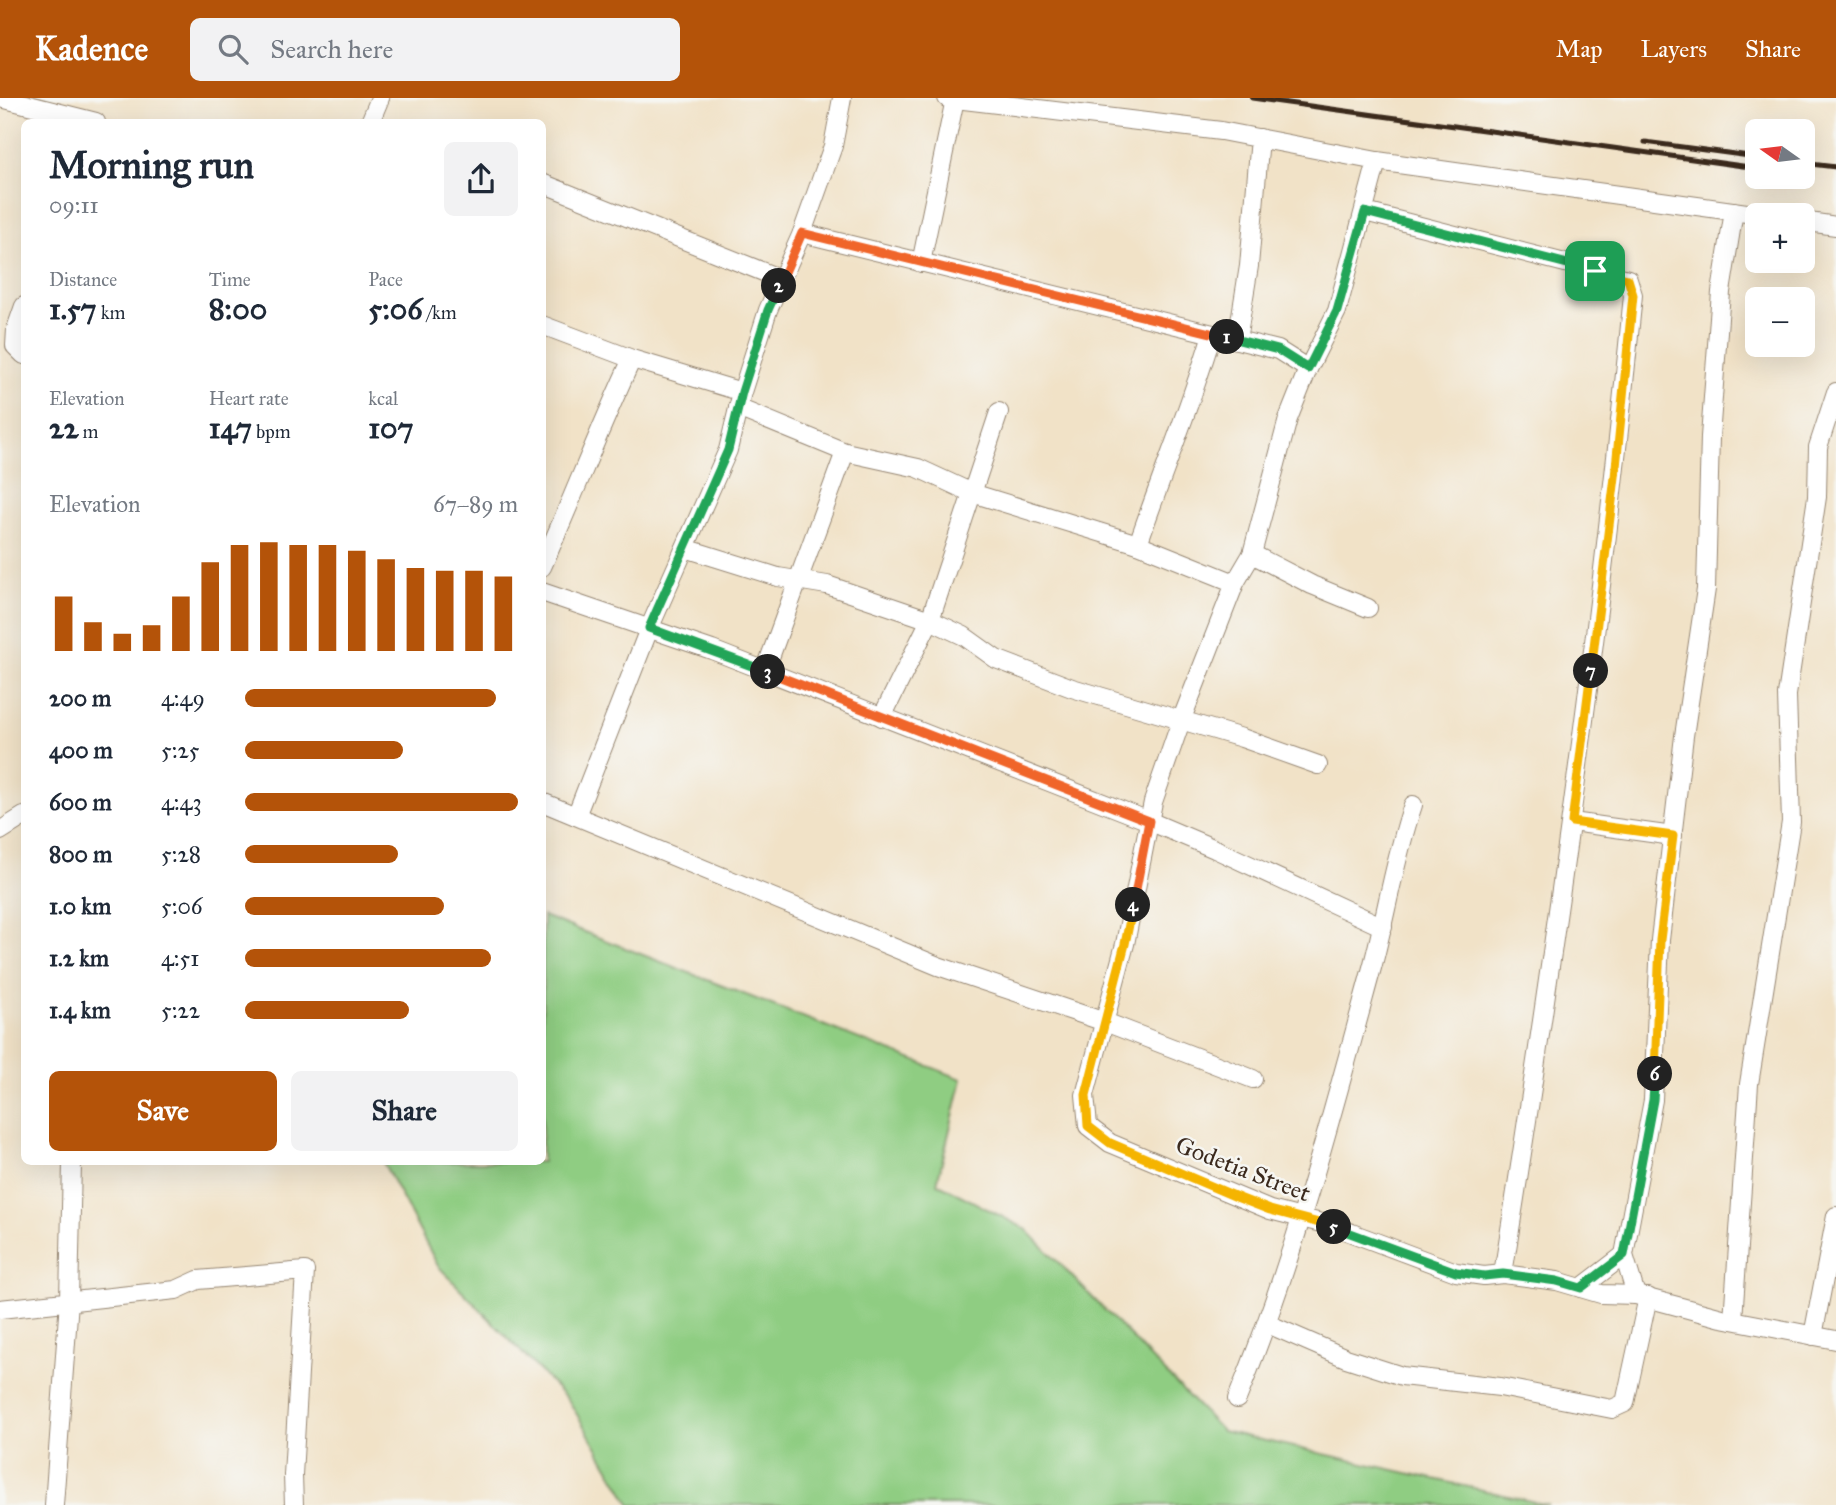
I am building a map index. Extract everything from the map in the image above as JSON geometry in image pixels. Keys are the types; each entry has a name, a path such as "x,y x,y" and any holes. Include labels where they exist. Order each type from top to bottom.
{"street":[{"path":"1,98 79,119"},
{"path":"371,119 380,98"},
{"path":"576,816 649,628 728,450 740,400 768,310 802,233 833,146 842,98"},
{"path":"947,98 1221,131 1377,161 1745,213"},
{"path":"922,263 955,99"},
{"path":"1237,340 1249,266 1260,138"},
{"path":"1105,1022 1125,944 1153,802 1181,721 1235,583 1252,554 1287,419 1337,311 1377,161"},
{"path":"546,185 781,279"},
{"path":"1268,1324 1346,1358 1402,1376 1500,1387 1612,1409 1625,1403 1642,1296 1624,1255 1653,1100 1660,940 1684,736 1706,589 1710,437 1721,292 1734,211"},
{"path":"1365,212 1628,279 1633,295 1616,464 1572,822 1503,1274"},
{"path":"1815,223 1836,226"},
{"path":"802,233 1278,350 1308,369"},
{"path":"21,315 16,329 15,346 21,352"},
{"path":"546,327 740,400 845,452 918,467 972,493 1138,544 1235,583"},
{"path":"1138,544 1161,475 1196,387 1212,334"},
{"path":"546,558 632,359"},
{"path":"1733,1320 1749,1084 1791,822 1787,695 1817,497 1818,447 1836,392"},
{"path":"882,717 930,620 999,412"},
{"path":"765,671 845,452"},
{"path":"685,548 778,578 827,585 930,620 964,636 996,659 1072,688 1242,738 1318,765"},
{"path":"1252,554 1368,608"},
{"path":"546,593 765,671 1149,821 1383,927"},
{"path":"546,804 938,966 1105,1022 1253,1079"},
{"path":"1237,1399 1268,1324 1302,1218 1383,927 1402,837 1413,805"},
{"path":"0,831 21,818"},
{"path":"1572,822 1673,836"},
{"name":"Godetia Street","path":"1105,1022 1086,1095 1088,1126 1110,1143 1270,1210 1333,1226 1456,1272 1484,1276 1503,1274 1557,1281 1601,1294 1642,1296 1733,1320 1836,1340"},
{"path":"54,1505 69,1301 72,1165"},
{"path":"1812,1336 1836,1216"},
{"path":"1581,1288 1624,1255"},
{"path":"0,1309 176,1290 198,1280 305,1271 293,1475 294,1505"}],"green space":[{"path":"546,917 962,1079 937,1183 1026,1229 1222,1431 1548,1505 631,1505 569,1401 438,1266 385,1165 546,1165"}],"railway":[{"path":"1252,98 1745,166"},
{"path":"1645,142 1745,155"},
{"path":"1815,165 1836,167"}],"route":[{"path":"1365,212 1595,271 1628,279 1633,295 1615,477 1572,822 1673,836 1660,940 1653,1100 1624,1255 1581,1288 1557,1281 1503,1274 1484,1276 1456,1272 1333,1226 1270,1210 1110,1143 1088,1126 1086,1095 1125,944 1149,821 712,650 649,628 728,450 742,392 768,310 802,233 1278,350 1308,369 1337,311 1365,212"}]}
